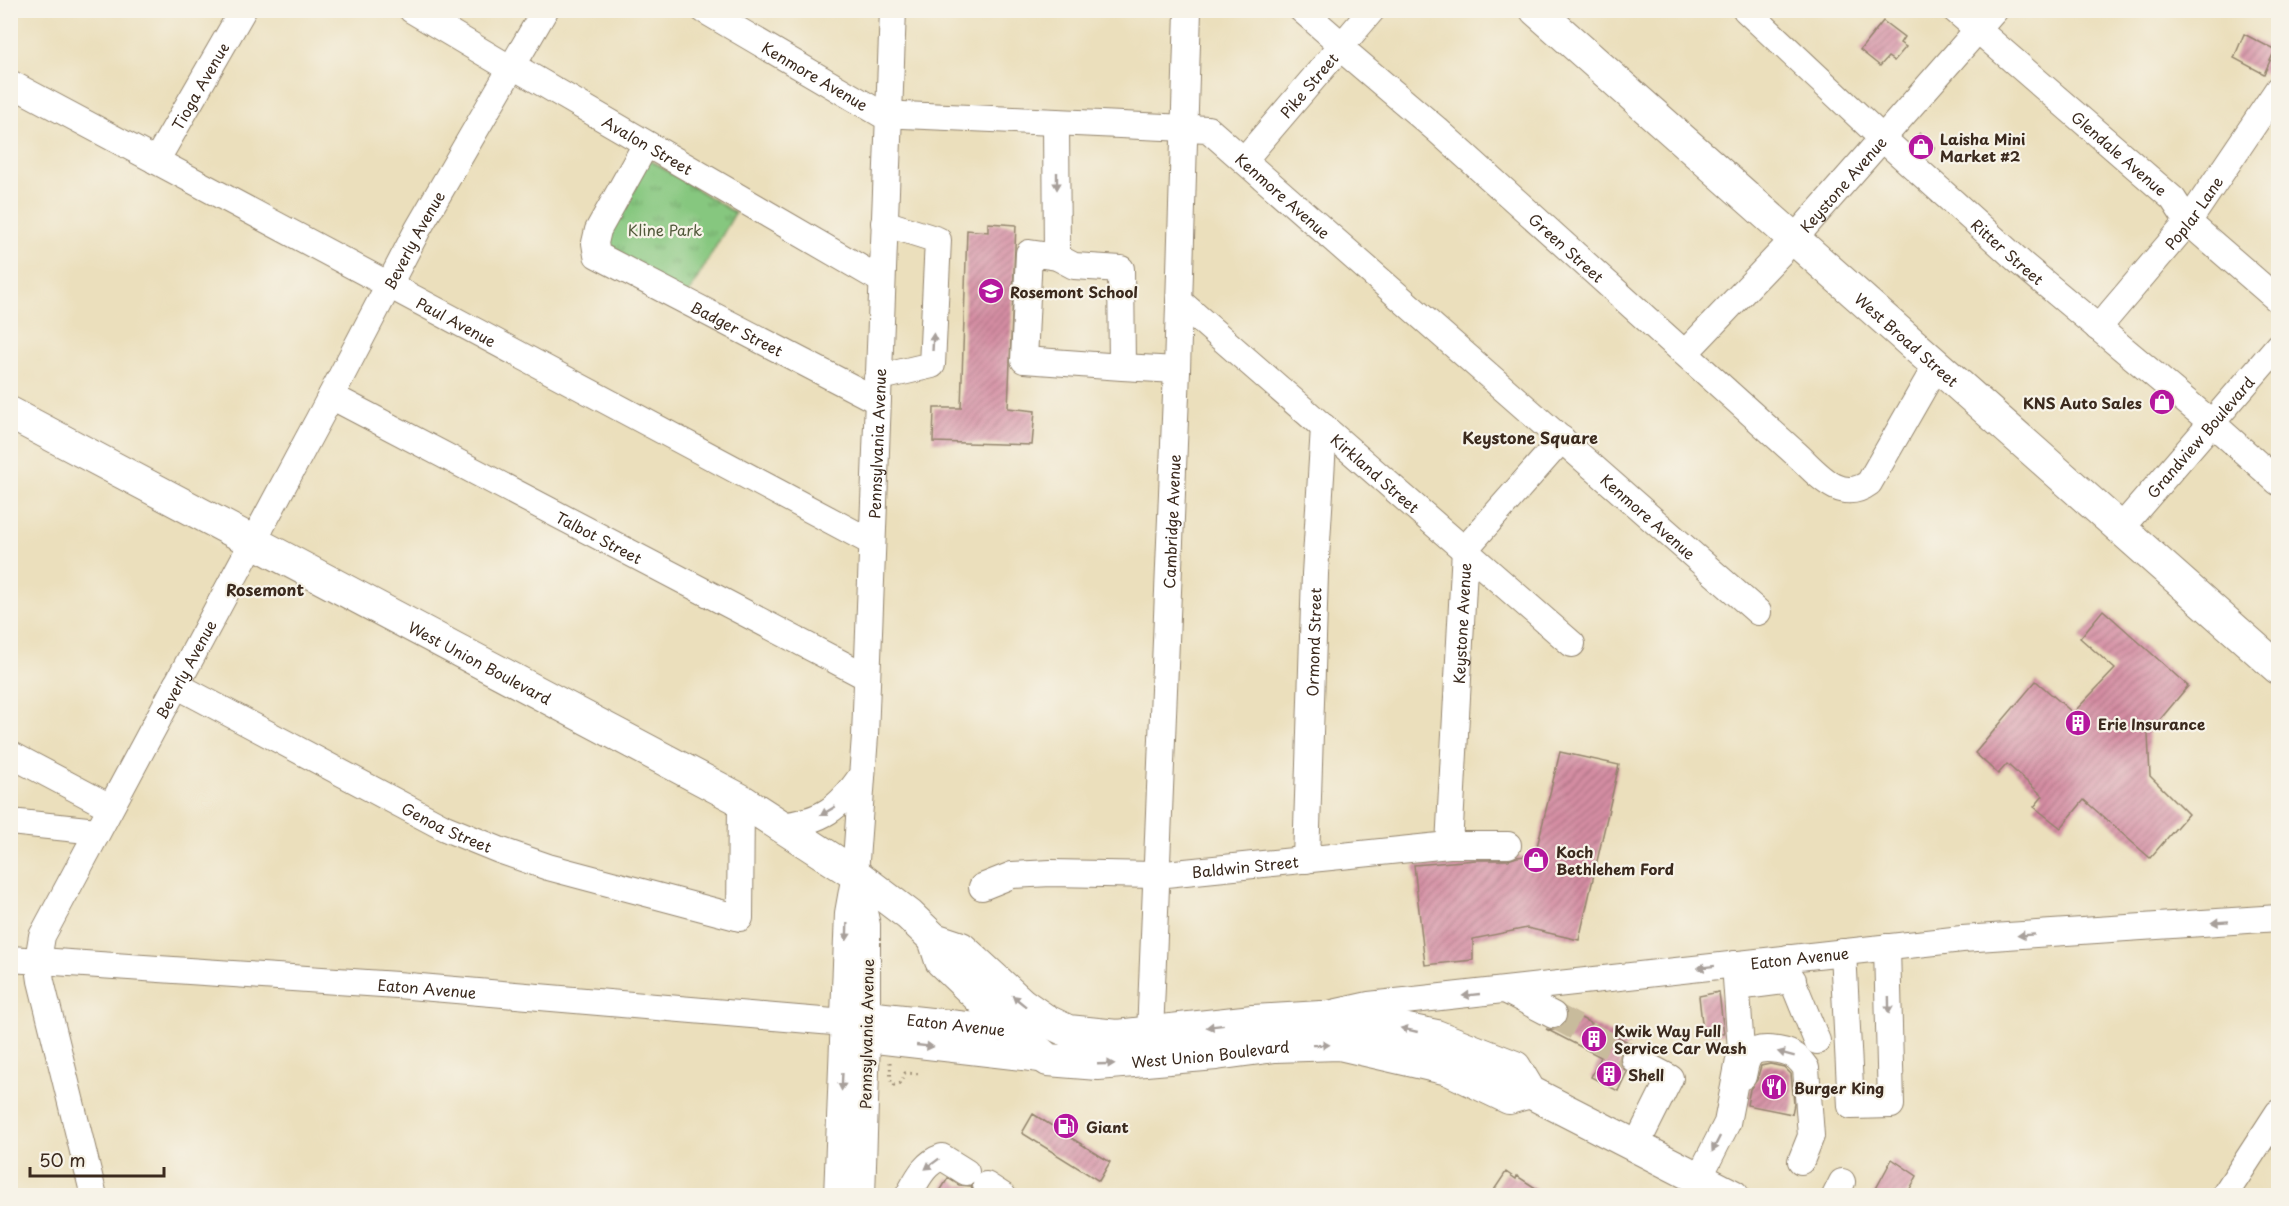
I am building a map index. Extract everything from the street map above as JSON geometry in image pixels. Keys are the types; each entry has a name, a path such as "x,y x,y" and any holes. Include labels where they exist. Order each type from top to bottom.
{"main road":[{"name":"West Broad Street","path":"1536,10 2278,668"},
{"name":"West Union Boulevard","path":"10,413 741,800 855,874 909,915 934,939 961,948 1022,1004 1045,1020 1068,1031 1117,1036 1253,1021 1322,1017 1359,1020 1437,1036 1515,1067 1530,1092 1509,1098 1448,1069 1339,1044 1275,1046 1216,1054 1098,1064 1048,1060 1013,1030 941,960 934,939"},
{"path":"1530,1092 1733,1196"}],"street":[{"name":"Tioga Avenue","path":"156,161 243,10"},
{"name":"Avalon Street","path":"412,10 501,63 513,66 881,280"},
{"name":"Beverly Avenue","path":"94,1196 42,989 38,960 42,936 418,229 545,10"},
{"name":"Kenmore Avenue","path":"705,10 881,114 889,116 1208,129 1758,612"},
{"name":"Pennsylvania Avenue","path":"837,1196 856,1019 848,913 855,874 867,677 893,10"},
{"name":"Cambridge Avenue","path":"1150,1034 1186,128 1188,10"},
{"name":"Green Street","path":"1302,10 1342,45 1348,55 1436,129 1839,490 1850,492 1860,490 1869,483 1936,366"},
{"name":"Pike Street","path":"1244,160 1372,10"},
{"name":"Ritter Street","path":"1746,10 1882,138 2022,264 2212,423 2278,482"},
{"name":"Glendale Avenue","path":"1954,10 2173,200 2188,222 2278,300"},
{"name":"Keystone Avenue","path":"1685,353 1793,240 1995,10"},
{"name":"Paul Avenue","path":"10,83 871,542"},
{"name":"Poplar Lane","path":"2098,328 2188,222 2278,89"},
{"path":"1056,123 1057,257"},
{"name":"Badger Street","path":"646,144 598,230 594,243 597,255 877,389"},
{"path":"877,389 932,365 938,240 884,223"},
{"path":"1122,367 1121,269 1074,266 1057,257 1029,253 1024,360 1122,367 1177,370"},
{"name":"Kirkland Street","path":"1179,301 1572,644"},
{"name":"Grandview Boulevard","path":"2120,529 2278,346"},
{"name":"Talbot Street","path":"331,396 867,677"},
{"name":"Ormond Street","path":"1306,860 1310,710 1324,427"},
{"name":"Keystone Avenue","path":"1449,845 1465,549 1562,439"},
{"name":"Genoa Street","path":"176,685 445,828 548,867 740,918 741,800"},
{"path":"10,754 110,807"},
{"path":"780,826 808,821 834,809 849,794 862,775"},
{"path":"10,822 97,831"},
{"name":"Baldwin Street","path":"982,887 1012,875 1051,873 1156,875 1449,845 1508,845"},
{"name":"Eaton Avenue","path":"1322,1017 1344,1009 1369,1005 1507,991 1790,969 1843,952 1962,939 2278,918"},
{"path":"1843,952 1851,1106 1891,1105 1887,947"},
{"name":"Eaton Avenue","path":"10,958 1013,1030 1068,1031"},
{"path":"1790,969 1817,1041"},
{"path":"1699,1178 1727,1123 1741,1050 1736,975"},
{"path":"1507,991 1553,1015"},
{"name":"Eaton Avenue","path":"856,1019 867,1039 1048,1060"},
{"name":"Pennsylvania Avenue","path":"862,1196 867,1039"},
{"path":"1729,1112 1738,1100 1746,1061 1752,1053 1760,1049 1791,1053 1800,1059 1806,1068 1811,1136 1801,1161"},
{"path":"1634,1059 1670,1078 1636,1146"},
{"path":"2223,1196 2278,1113"},
{"path":"908,1196 925,1167 935,1159 942,1157 985,1184"}],"path":[{"path":"889,1056 893,1085 899,1084 905,1073 922,1074"}],"green space":[{"name":"Kline Park","path":"648,159 735,213 686,298 606,252 604,233"}],"building":[{"path":"1883,21 1904,37 1900,43 1906,47 1894,61 1888,57 1880,66 1860,50"},
{"path":"2244,34 2275,50 2264,74 2234,58"},
{"path":"1920,133 1935,147 1926,157 1910,143"},
{"path":"988,223 1016,225 1008,408 1035,411 1032,445 933,442 934,408 961,408 967,230 988,232"},
{"name":"Erie Insurance","path":"2103,610 2188,686 2148,734 2150,776 2188,814 2150,858 2084,800 2061,828 2034,807 2043,796 2007,764 1998,774 1975,753 2036,681 2073,713 2115,669 2080,638"},
{"name":"Koch Bethlehem Ford","path":"1560,752 1619,765 1579,940 1527,928 1473,939 1473,960 1425,965 1414,865 1508,860 1535,855"},
{"path":"1719,992 1724,1034 1703,1032 1699,996"},
{"name":"Kwik Way Full Service Car Wash","path":"1567,1011 1632,1044 1621,1053 1619,1060 1627,1072 1618,1091 1591,1077 1601,1057 1546,1029 1554,1030 1562,1027 1566,1021"},
{"name":"Burger King","path":"1770,1064 1784,1067 1791,1074 1794,1104 1792,1114 1747,1105 1750,1089 1757,1080 1761,1066"},
{"path":"1033,1114 1110,1162 1099,1181 1022,1133"},
{"path":"1892,1159 1917,1176 1906,1196 1872,1196"},
{"path":"1506,1172 1516,1179 1517,1176 1548,1196 1490,1196"},
{"path":"948,1178 959,1185 971,1186 976,1196 937,1196"}],"tunnel":[{"path":"1553,1015 1634,1059"}],"place":[{"name":"Laisha Mini Market #2","path":"1921,147"},
{"name":"Rosemont School","path":"991,291"},
{"name":"KNS Auto Sales","path":"2162,402"},
{"name":"Erie Insurance","path":"2078,723"},
{"name":"Koch Bethlehem Ford","path":"1536,860"},
{"name":"Kwik Way Full Service Car Wash","path":"1594,1039"},
{"name":"Shell","path":"1609,1074"},
{"name":"Burger King","path":"1774,1087"},
{"name":"Giant","path":"1066,1126"}],"district":[{"name":"Keystone Square","path":"1530,437"},
{"name":"Rosemont","path":"265,589"}]}
